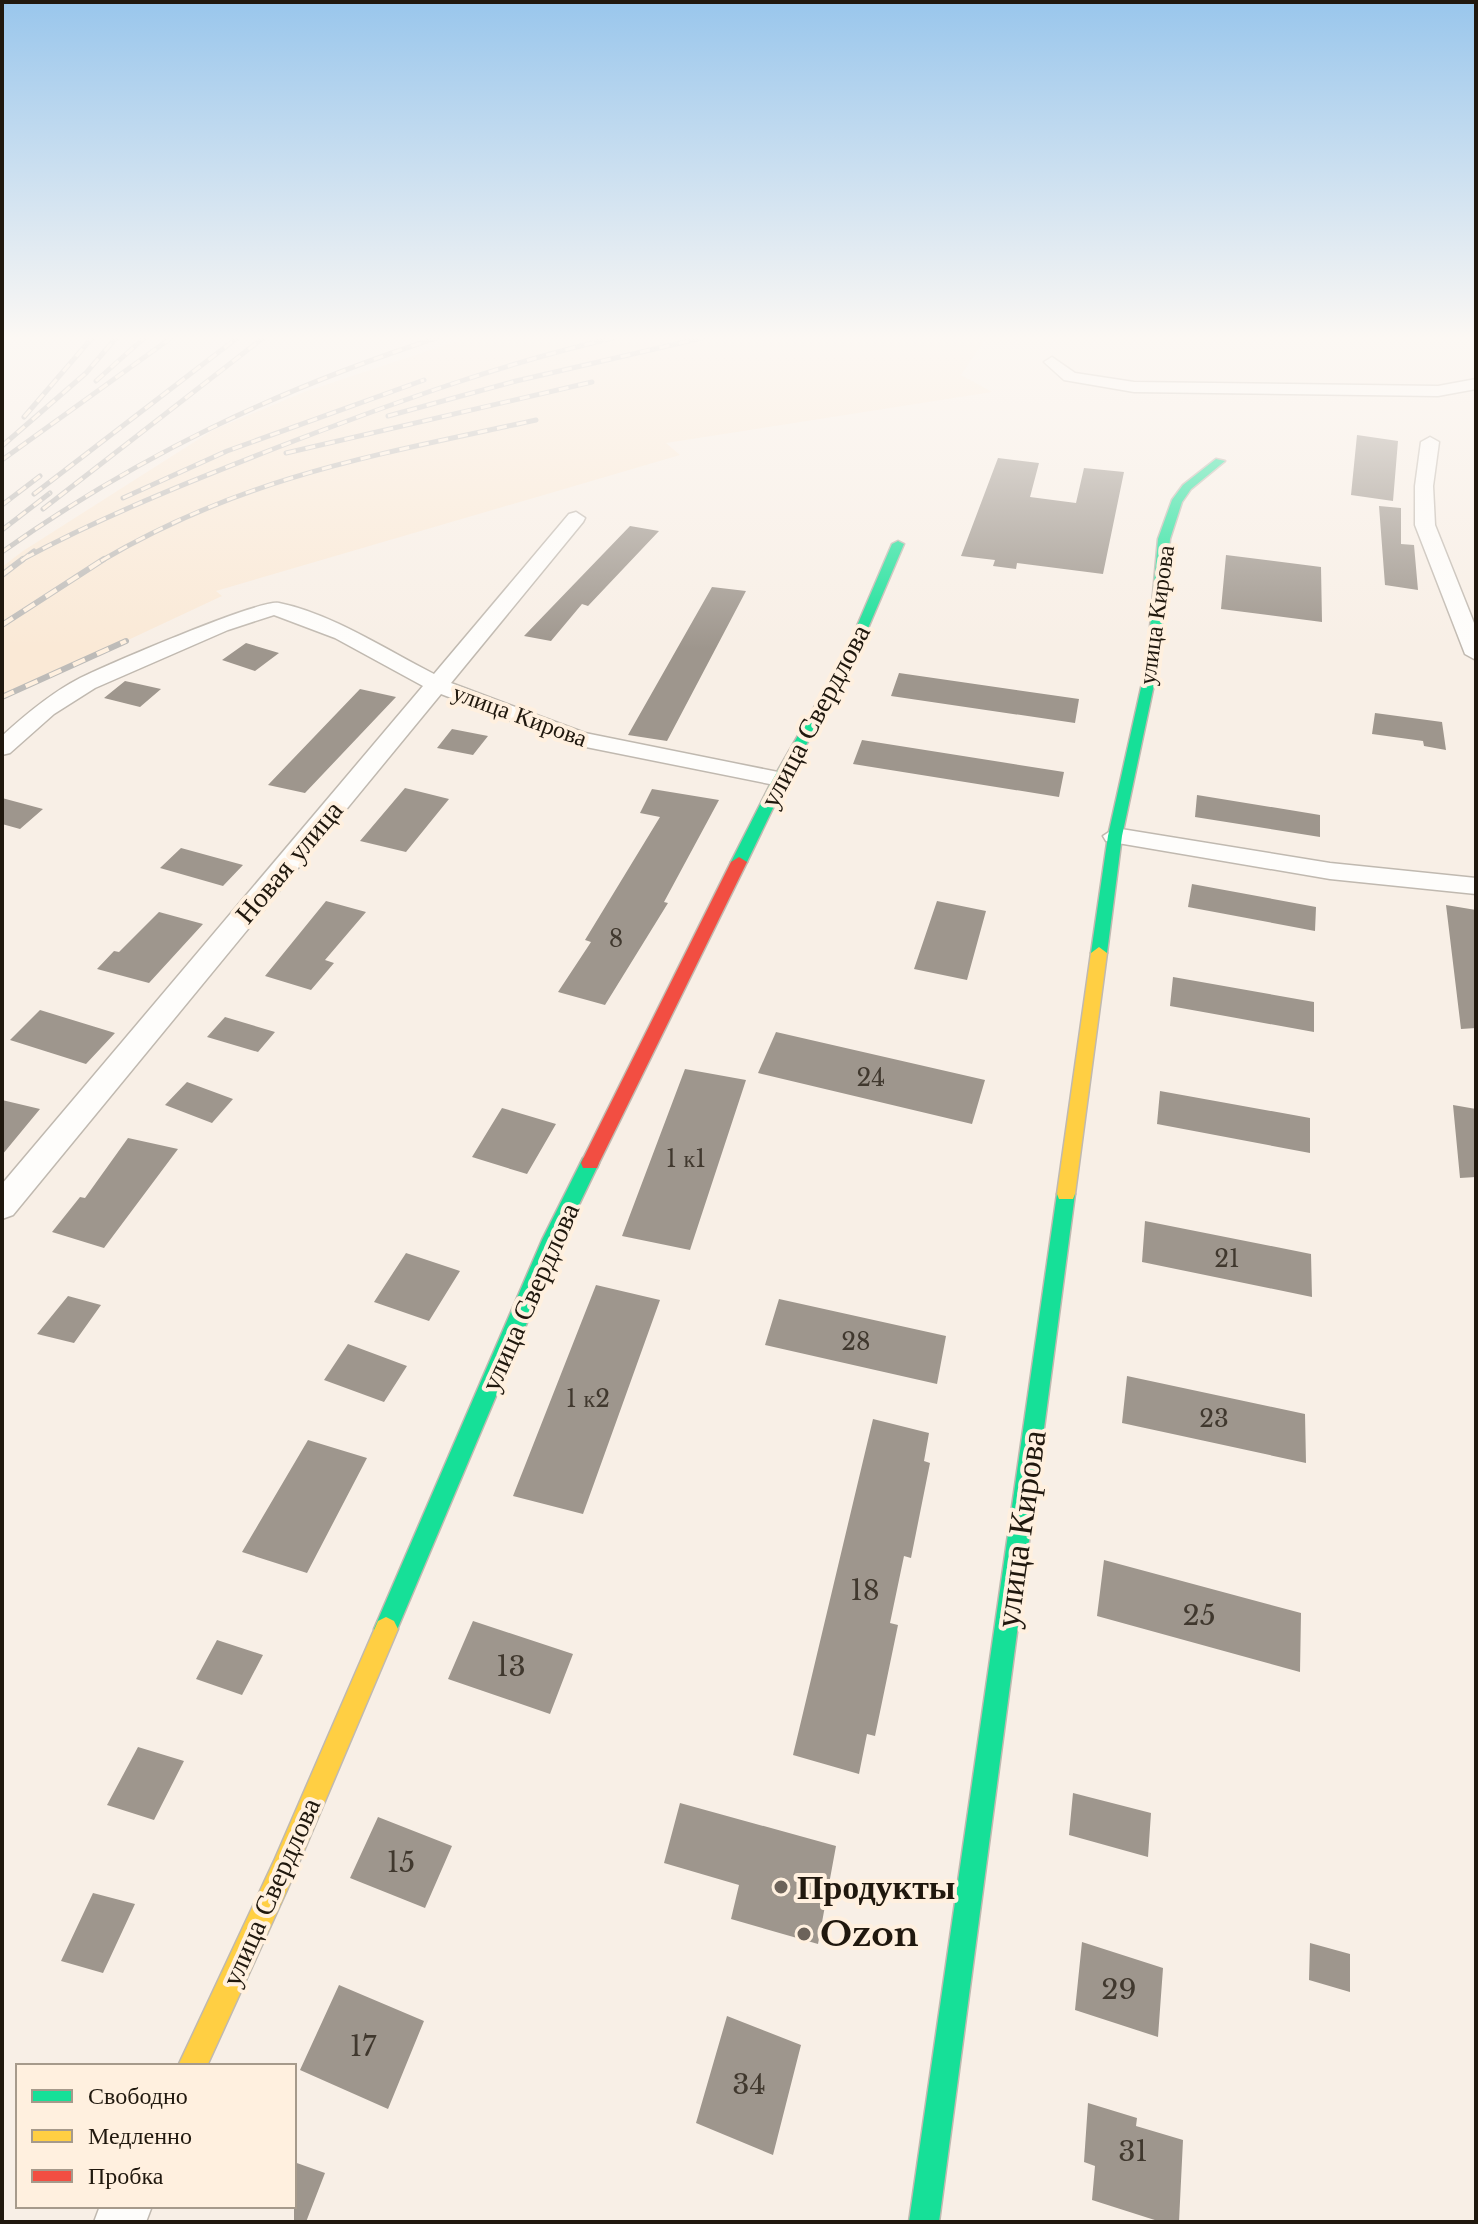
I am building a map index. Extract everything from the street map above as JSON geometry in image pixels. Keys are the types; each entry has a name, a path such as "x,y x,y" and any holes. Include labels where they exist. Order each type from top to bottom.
{"street":[{"path":"1430,442 1424,486 1425,525 1476,654"},
{"name":"улица Кирова","path":"924,2222 1115,836 1157,636 1158,580 1167,535 1188,485 1206,477 1220,461"},
{"name":"Новая улица","path":"2,1206 439,686 576,518"},
{"name":"улица Свердлова","path":"193,2064 283,1870 552,1240 780,779 851,654 898,544"},
{"name":"улица Кирова","path":"2,748 46,709 87,683 221,626 275,608 342,634 439,686 579,739 780,779"},
{"path":"1115,836 1330,871 1476,886"}],"shaded area":[{"path":"194,442 674,442 666,443 680,455 216,591 222,596 2,699 2,567"}],"building":[{"path":"1356,442 1398,442 1393,501 1351,495"},
{"path":"998,458 1039,463 1030,497 1076,503 1084,468 1124,472 1103,574 1017,563 1016,569 993,566 995,560 961,556"},
{"path":"1379,506 1401,508 1401,544 1414,545 1418,590 1385,585"},
{"path":"630,526 659,531 588,606 582,604 551,641 524,636"},
{"path":"1226,555 1321,567 1322,622 1221,609"},
{"path":"712,587 746,591 667,741 628,735"},
{"path":"246,643 279,653 255,671 222,660"},
{"path":"899,673 1079,699 1075,723 891,696"},
{"path":"125,681 161,689 140,707 104,698"},
{"path":"360,689 396,697 305,793 268,785"},
{"path":"1375,713 1442,722 1446,750 1424,746 1423,741 1372,734"},
{"path":"452,729 488,736 473,755 437,748"},
{"path":"862,740 1064,772 1059,797 853,764"},
{"path":"405,788 449,799 406,852 360,841"},
{"path":"652,789 719,800 664,902 668,903 605,1005 558,992 591,942 585,940 660,817 640,813"},
{"path":"1197,795 1320,815 1320,837 1195,817"},
{"path":"2,798 43,809 20,829 2,824"},
{"path":"181,848 243,865 223,886 160,868"},
{"path":"1192,884 1316,907 1315,931 1188,907"},
{"path":"326,901 366,912 325,960 334,963 311,990 265,976"},
{"path":"937,901 986,911 967,980 914,969"},
{"path":"1446,905 1476,910 1476,1028 1461,1029"},
{"path":"159,912 203,924 149,983 97,969 114,951 119,952"},
{"path":"1173,977 1314,1002 1314,1032 1170,1006"},
{"path":"40,1010 115,1033 86,1064 10,1040"},
{"path":"225,1017 275,1032 258,1052 207,1037"},
{"path":"776,1032 985,1080 972,1124 758,1073"},
{"path":"685,1069 746,1080 690,1250 622,1236"},
{"path":"187,1082 233,1099 212,1123 165,1105"},
{"path":"1160,1091 1310,1118 1310,1153 1157,1124"},
{"path":"2,1100 40,1109 2,1155"},
{"path":"1453,1105 1476,1109 1476,1177 1460,1178"},
{"path":"502,1108 556,1124 527,1174 472,1157"},
{"path":"128,1138 178,1149 104,1248 52,1232 80,1197 85,1198"},
{"path":"1145,1221 1311,1254 1312,1297 1142,1262"},
{"path":"406,1253 460,1271 429,1321 374,1302"},
{"path":"596,1285 660,1300 583,1514 513,1496"},
{"path":"68,1296 101,1305 74,1343 37,1334"},
{"path":"779,1299 946,1336 937,1384 765,1345"},
{"path":"348,1344 407,1366 384,1402 324,1380"},
{"path":"1127,1376 1305,1414 1306,1463 1122,1423"},
{"path":"873,1419 929,1433 924,1461 930,1463 911,1558 904,1556 890,1623 898,1625 875,1736 867,1734 859,1774 793,1755"},
{"path":"308,1440 367,1458 307,1573 242,1552"},
{"path":"1104,1560 1301,1613 1300,1672 1097,1616"},
{"path":"473,1621 573,1654 550,1714 448,1679"},
{"path":"217,1640 263,1655 242,1695 196,1679"},
{"path":"138,1747 184,1761 154,1820 107,1805"},
{"path":"1073,1793 1151,1813 1148,1857 1069,1835"},
{"path":"680,1803 836,1846 818,1944 731,1919 739,1885 664,1863"},
{"path":"378,1817 452,1846 425,1908 350,1878"},
{"path":"93,1893 135,1904 103,1973 61,1961"},
{"path":"1082,1942 1163,1968 1158,2037 1075,2010"},
{"path":"1310,1943 1350,1954 1350,1992 1309,1980"},
{"path":"339,1985 424,2021 388,2109 300,2070"},
{"path":"727,2016 801,2045 773,2155 696,2123"},
{"path":"1088,2103 1137,2118 1136,2126 1183,2140 1179,2222 1161,2222 1092,2200 1095,2166 1084,2162"},
{"path":"296,2163 325,2173 306,2222 294,2222"}],"railway":[{"path":"2,446 7,442"},
{"path":"2,460 27,442"},
{"path":"34,494 102,442"},
{"path":"43,509 129,442"},
{"path":"2,552 105,485 184,442"},
{"path":"123,498 253,442"},
{"path":"25,558 160,494 292,442"},
{"path":"286,453 334,442"},
{"path":"101,561 154,532 260,488 436,442"},
{"path":"2,505 40,476"},
{"path":"2,530 50,493"},
{"path":"21,561 34,551"},
{"path":"2,575 23,559"},
{"path":"2,625 104,559"},
{"path":"2,697 126,641"}],"traffic: fast":[{"path":"1099,953 1115,836 1153,661 1164,539 1176,502 1187,487 1220,461"},
{"path":"739,862 780,779 851,654 898,544"},
{"path":"386,1629 552,1240 590,1163"},
{"path":"924,2222 1066,1194"}],"traffic: slow":[{"path":"1066,1194 1099,953"},
{"path":"193,2064 283,1870 386,1629"}],"traffic: jam":[{"path":"590,1163 739,862"}],"place":[{"name":"Продукты","path":"781,1887"},
{"name":"Ozon","path":"804,1934"}]}
